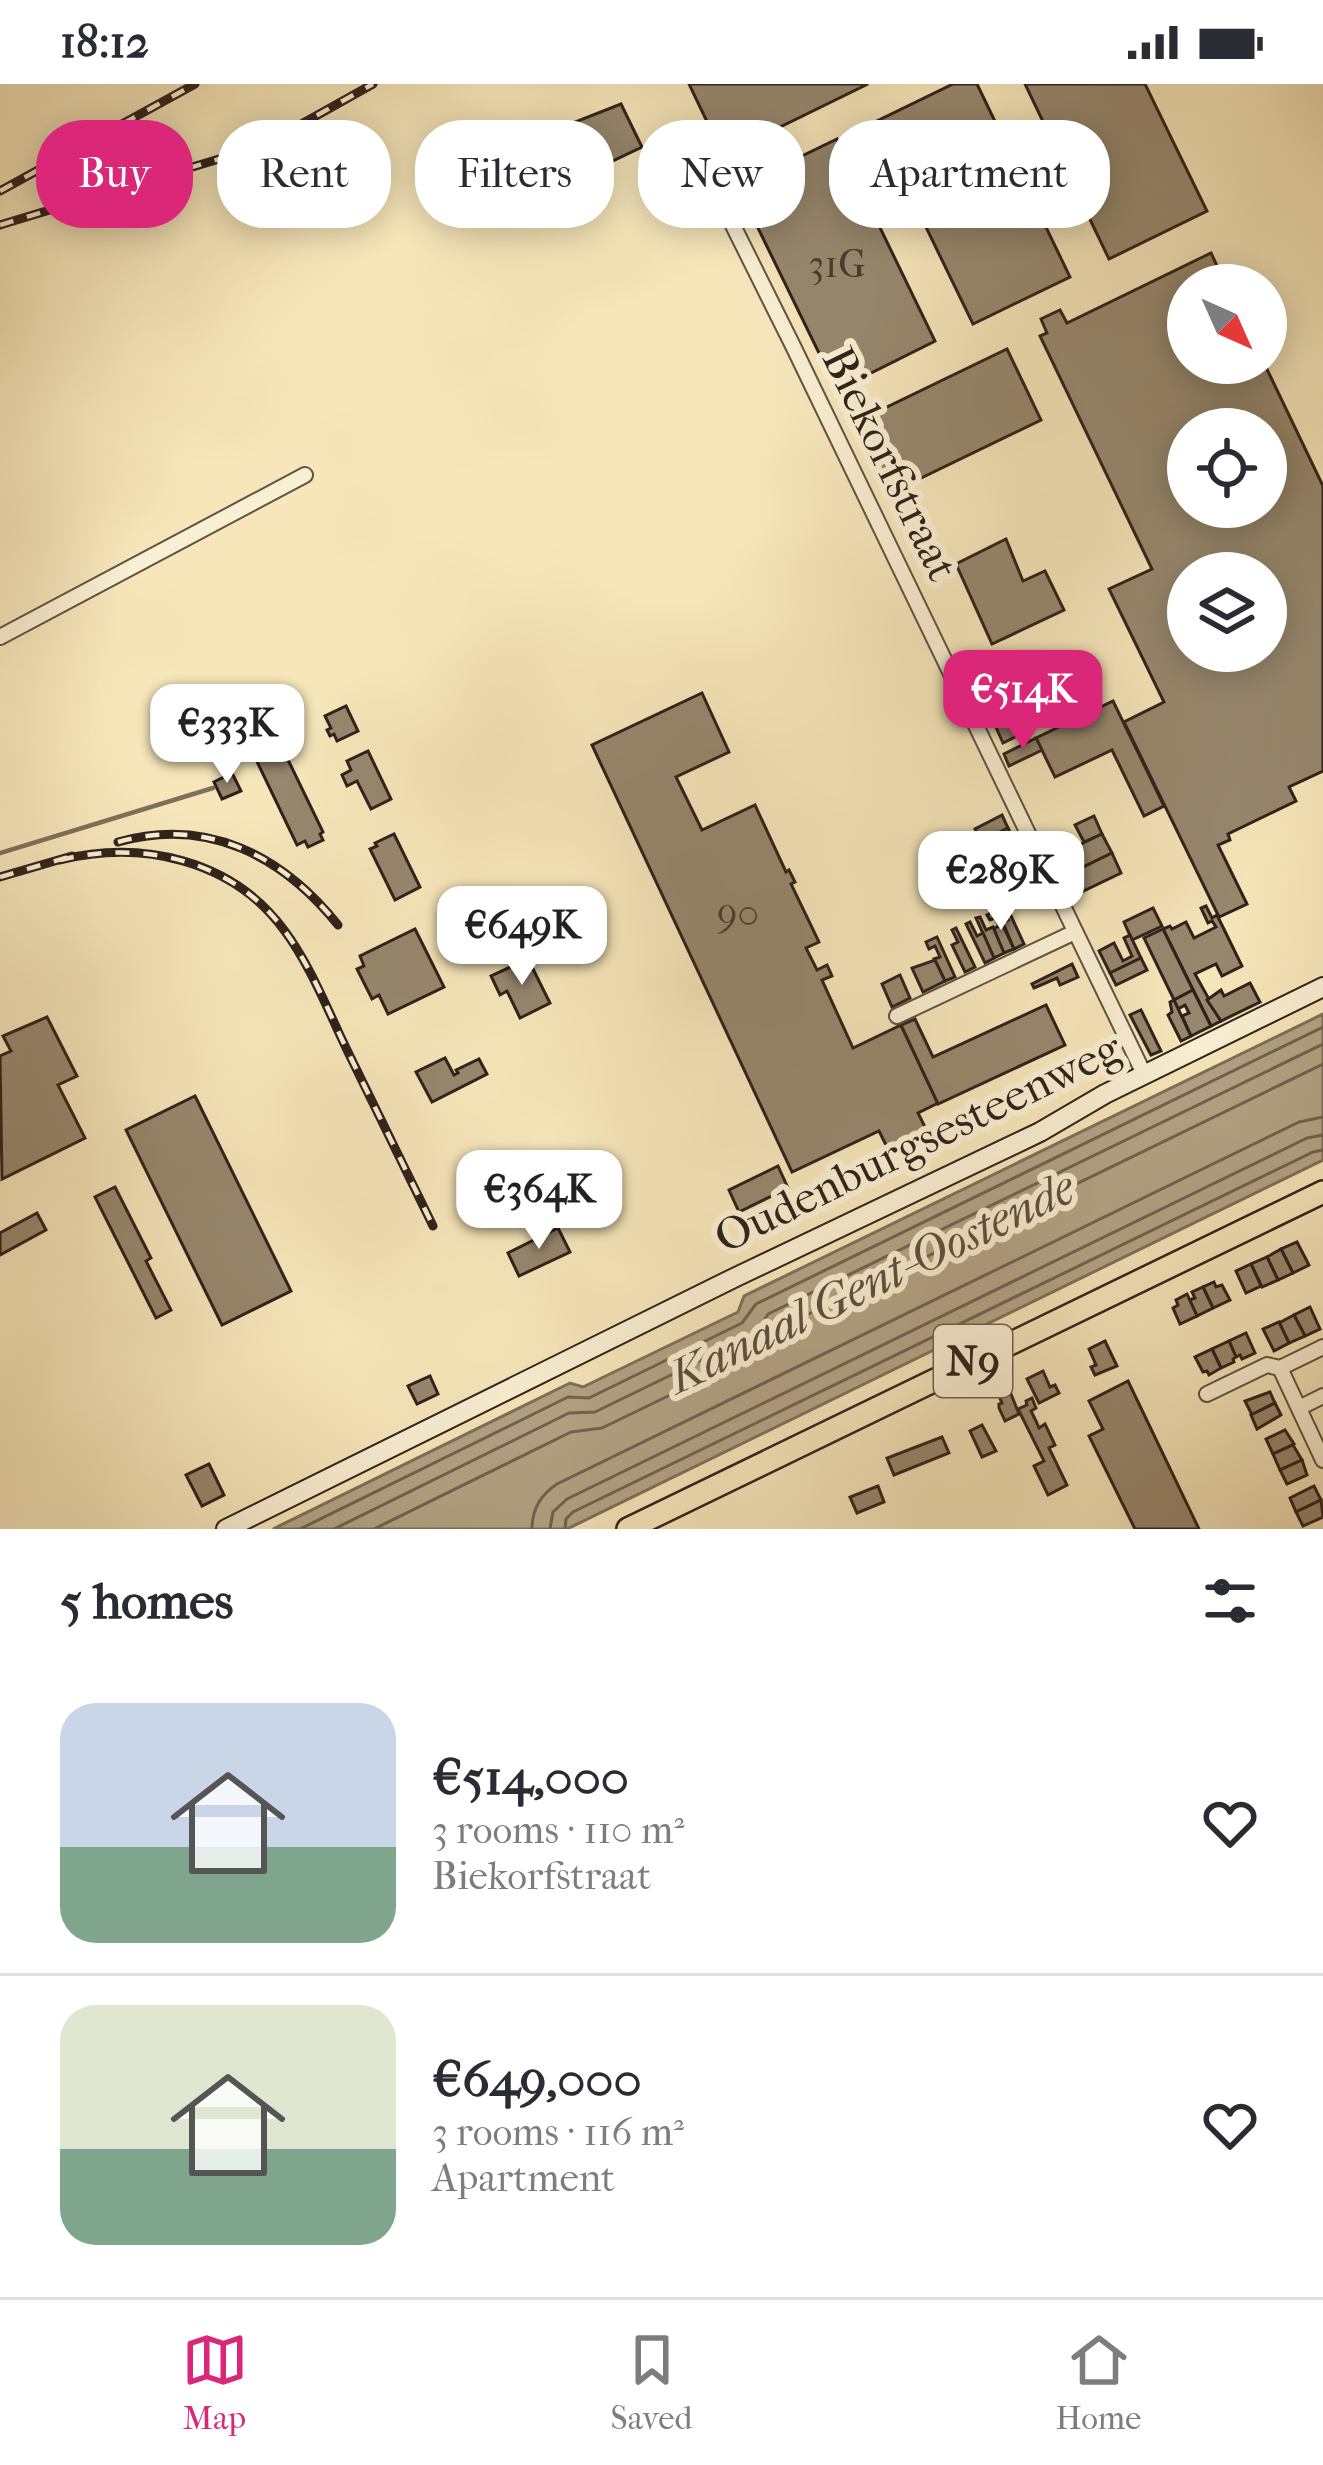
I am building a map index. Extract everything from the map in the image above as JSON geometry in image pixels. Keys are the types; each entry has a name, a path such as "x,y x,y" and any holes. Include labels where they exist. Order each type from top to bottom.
{"main road":[{"name":"N9","path":"628,1529 1323,1192"}],"street":[{"name":"Biekorfstraat","path":"735,228 1144,1074"},
{"path":"0,637 305,475"},
{"path":"896,1016 1076,932"},
{"name":"Oudenburgsesteenweg","path":"226,1529 1040,1132 1144,1074 1323,987"},
{"path":"1207,1394 1267,1365 1280,1368 1323,1347"},
{"path":"1280,1368 1323,1460"},
{"path":"1299,1408 1323,1396"}],"water":[{"name":"Kanaal Gent-Oostende","path":"1323,1014 1323,1160 567,1529 273,1529 570,1383 583,1387 738,1312 744,1296"}],"building":[{"path":"689,84 868,84 794,120 706,120"},
{"path":"953,84 977,84 994,120 879,120"},
{"path":"1025,84 1145,84 1207,211 1109,259 1094,228 1110,228 1110,120 1042,120"},
{"path":"621,104 638,149 614,160 614,120 580,120"},
{"path":"829,143 829,228 880,228 935,341 837,390 758,228 805,228 805,155"},
{"path":"926,228 1046,228 1070,277 973,324"},
{"path":"1211,253 1216,264 1188,264"},
{"path":"1167,274 1167,384 1274,384 1286,408 1167,408 1167,528 1287,528 1287,411 1323,486 1323,771 1289,787 1296,801 1228,834 1230,840 1218,845 1247,904 1219,917 1124,722 1164,702 1109,589 1152,569 1040,336 1047,333 1041,319 1060,310 1067,323"},
{"path":"1007,349 1041,420 888,494 854,423"},
{"path":"1006,539 1023,581 1045,571 1064,610 992,644 956,564"},
{"path":"1003,662 1011,678 985,691 977,675"},
{"path":"702,693 729,752 676,777 702,830 755,805 795,882 791,884 819,942 806,948 817,970 827,965 832,976 822,980 853,1048 901,1025 938,1103 918,1113 927,1131 888,1149 879,1131 792,1172 592,745"},
{"path":"1113,701 1164,806 1144,816 1112,750 1055,777 1036,738"},
{"path":"346,706 358,731 337,741 327,730 331,728 325,716"},
{"path":"1011,717 1023,733 1003,743 995,725"},
{"path":"276,735 323,832 323,840 308,847 305,841 297,845 250,747 260,738 262,742"},
{"path":"1036,738 1042,750 1009,766 1004,754"},
{"path":"368,751 391,799 371,809 357,781 347,786 342,775 351,770 347,761"},
{"path":"232,773 241,791 222,799 214,782"},
{"path":"1002,815 1008,828 981,842 975,829"},
{"path":"1094,816 1102,834 1084,842 1075,825"},
{"path":"1008,828 1016,844 973,865 970,858 993,847 981,842"},
{"path":"394,834 420,887 395,900 370,849"},
{"path":"1102,834 1112,853 1063,877 1054,857"},
{"path":"1016,844 1021,856 994,869 988,858"},
{"path":"1112,853 1121,873 1073,896 1063,877"},
{"path":"1006,905 1024,944 1014,949 1003,923 1008,920 1002,907"},
{"path":"1206,906 1212,918 1217,915 1242,966 1222,976 1216,964 1195,974 1221,1021 1211,1026 1163,929 1186,922 1194,938 1216,927 1208,923 1201,908"},
{"path":"1153,908 1162,926 1132,940 1124,922"},
{"path":"996,910 1014,949 1004,953 993,929 999,926 987,915"},
{"path":"980,917 986,930 993,927 1004,953 994,958 976,918"},
{"path":"970,922 977,936 983,933 994,958 985,963 966,924"},
{"path":"956,928 975,967 965,972 952,945 958,942 952,930"},
{"path":"415,929 444,987 388,1014 379,995 372,999 357,969 364,966 360,956"},
{"path":"1163,929 1193,990 1174,1000 1144,938"},
{"path":"1130,935 1141,958 1110,973 1099,951 1114,943 1123,961 1132,956 1124,938"},
{"path":"937,937 955,977 945,981 934,959 940,957 935,946 929,949 926,942"},
{"path":"1141,958 1147,970 1116,985 1110,973"},
{"path":"528,959 550,1003 520,1018 507,991 500,995 491,976"},
{"path":"935,960 945,981 923,992 912,968"},
{"path":"1072,964 1078,977 1060,985 1057,978 1034,988 1032,984"},
{"path":"900,975 910,998 892,1007 882,984"},
{"path":"1250,983 1260,1002 1221,1021 1207,1000 1221,990 1224,996"},
{"path":"1193,990 1211,1026 1191,1036 1182,1016 1189,1013 1185,1005 1178,1009 1174,1000"},
{"path":"1174,1000 1191,1036 1181,1041 1168,1015"},
{"path":"1046,1005 1065,1045 938,1104 901,1025 915,1019 933,1057"},
{"path":"1141,1010 1161,1051 1151,1055 1130,1015"},
{"path":"47,1017 77,1076 58,1085 85,1138 2,1179 0,1056 11,1051 3,1036"},
{"path":"445,1058 454,1075 479,1059 487,1074 432,1102 416,1072"},
{"path":"195,1096 291,1291 222,1325 126,1130"},
{"path":"778,1166 788,1188 739,1212 729,1190"},
{"path":"115,1187 171,1310 156,1318 95,1197"},
{"path":"37,1213 46,1230 0,1255 0,1233"},
{"path":"558,1228 570,1252 519,1276 508,1253"},
{"path":"1297,1242 1309,1265 1293,1273 1281,1249"},
{"path":"1281,1249 1293,1273 1278,1280 1267,1257"},
{"path":"1267,1257 1278,1280 1262,1287 1251,1264"},
{"path":"1251,1264 1261,1286 1246,1293 1236,1271"},
{"path":"1214,1282 1216,1287 1222,1285 1230,1300 1213,1308 1203,1287"},
{"path":"1203,1287 1213,1308 1197,1316 1189,1300 1195,1298 1192,1292"},
{"path":"1187,1294 1197,1316 1180,1324 1173,1308"},
{"path":"1310,1307 1320,1329 1305,1336 1294,1315"},
{"path":"1294,1315 1305,1336 1289,1343 1279,1323"},
{"path":"1279,1322 1289,1343 1274,1351 1263,1329"},
{"path":"1246,1333 1255,1353 1242,1359 1236,1357 1229,1341"},
{"path":"1105,1341 1117,1366 1095,1375 1089,1349"},
{"path":"1229,1341 1236,1357 1221,1368 1212,1349"},
{"path":"1212,1349 1221,1368 1209,1375 1195,1357"},
{"path":"1043,1371 1050,1387 1055,1385 1059,1393 1039,1403 1027,1379"},
{"path":"430,1376 438,1394 417,1404 408,1386"},
{"path":"1128,1381 1199,1529 1135,1529 1089,1436 1103,1429 1089,1401"},
{"path":"1009,1389 1019,1414 1005,1421 998,1394"},
{"path":"1270,1392 1275,1403 1252,1415 1245,1401"},
{"path":"1032,1398 1036,1408 1031,1411 1039,1428 1045,1424 1055,1445 1049,1448 1067,1485 1048,1495 1034,1466 1044,1461 1018,1409"},
{"path":"1275,1403 1281,1415 1257,1429 1251,1415"},
{"path":"982,1425 996,1451 982,1457 970,1431"},
{"path":"1285,1430 1294,1444 1273,1454 1266,1439"},
{"path":"942,1437 949,1453 894,1475 887,1458"},
{"path":"1293,1445 1302,1460 1280,1470 1273,1454"},
{"path":"1302,1460 1307,1475 1287,1484 1280,1470"},
{"path":"209,1464 224,1495 202,1506 186,1475"},
{"path":"878,1486 884,1502 857,1513 850,1497"},
{"path":"1314,1486 1321,1500 1296,1512 1290,1498"},
{"path":"1321,1500 1323,1517 1303,1526 1296,1512"}],"waterway":[{"path":"0,853 213,788"}],"railway":[{"path":"0,191 195,84"},
{"path":"0,225 239,153 373,84"},
{"path":"118,842 182,835 240,848 293,879 338,925"},
{"path":"60,860 122,853 183,861 212,871 263,906 311,974 433,1226"},
{"path":"0,877 72,856"}]}
